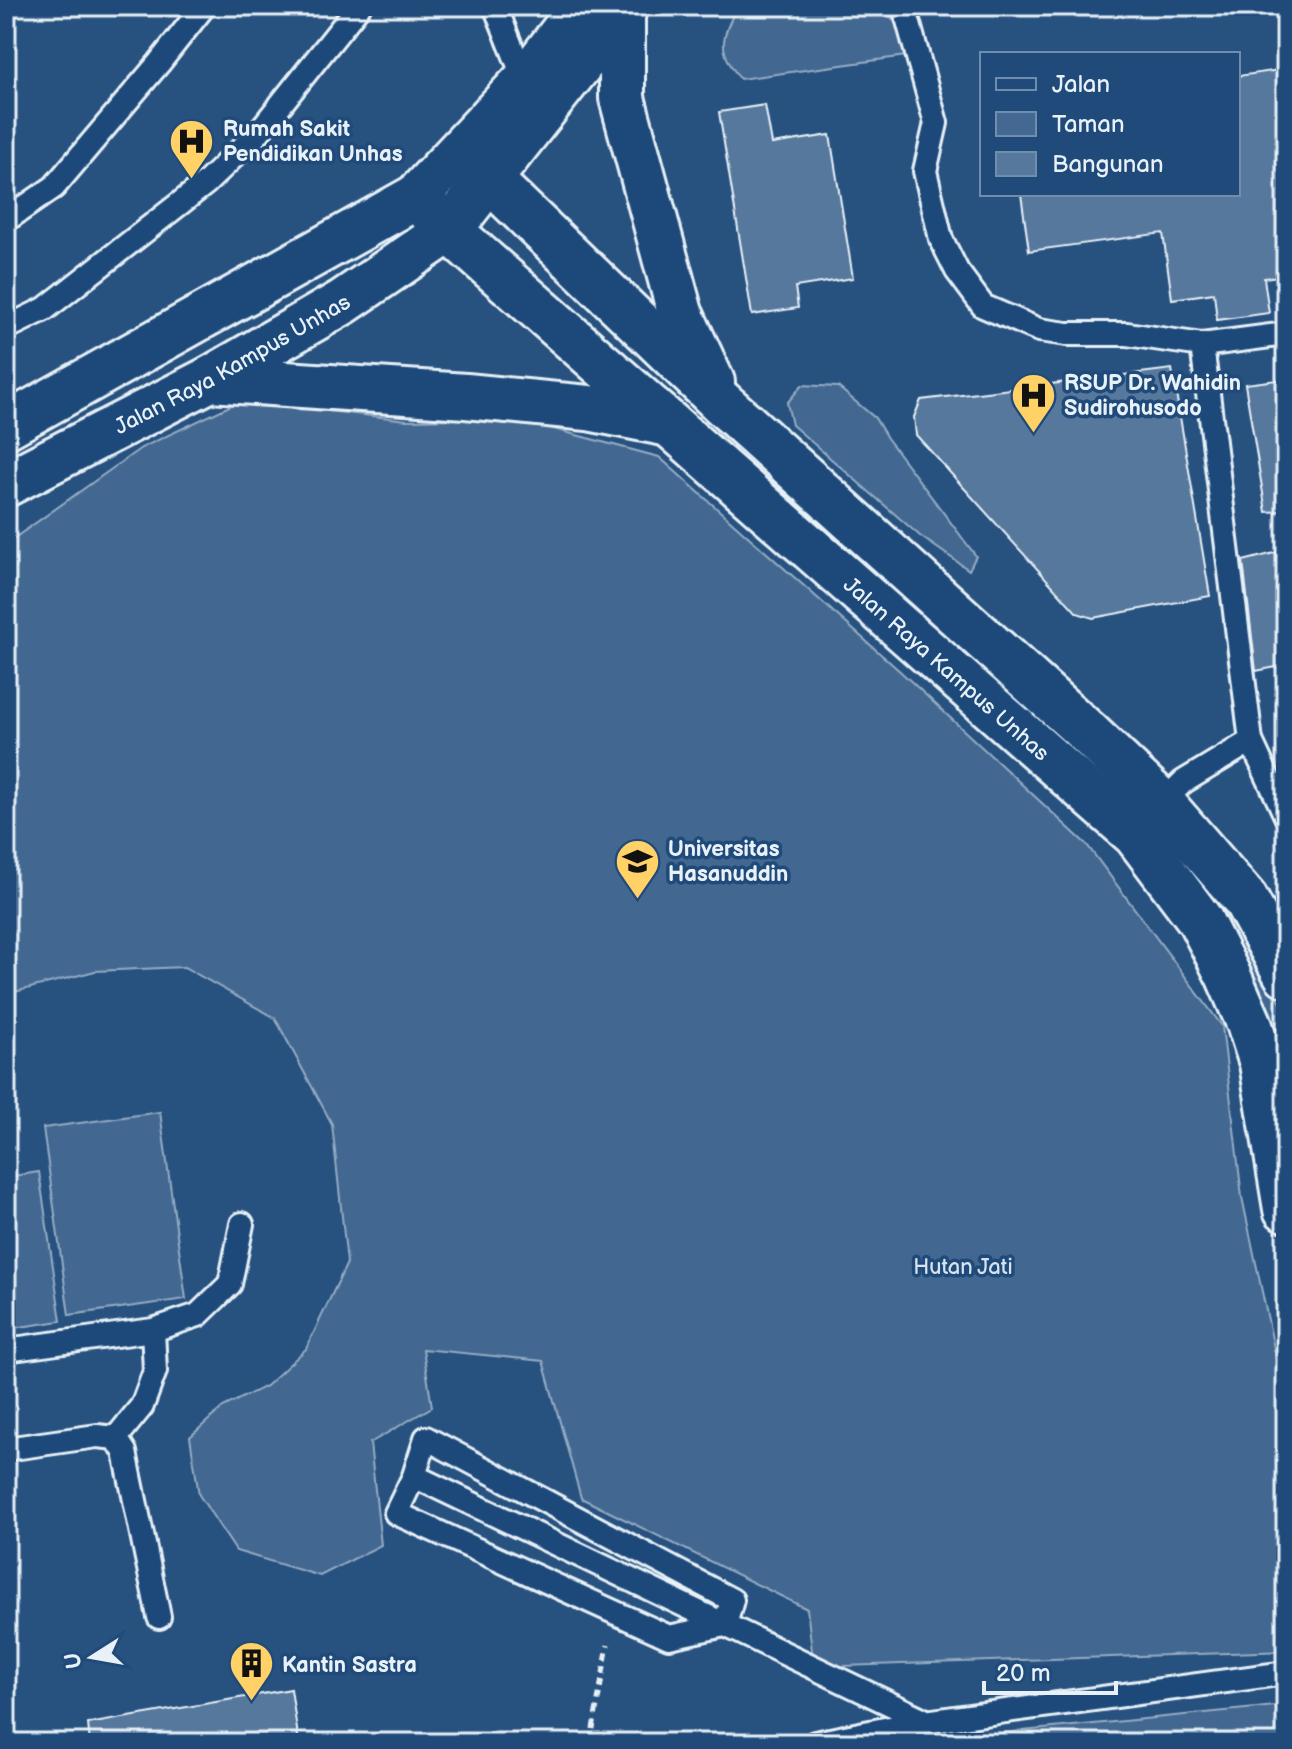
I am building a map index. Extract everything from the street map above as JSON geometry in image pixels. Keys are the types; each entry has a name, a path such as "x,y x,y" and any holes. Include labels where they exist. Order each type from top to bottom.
{"street":[{"name":"Jalan Raya Kampus Unhas","path":"6,484 210,379 343,302 449,230 473,166 525,81 610,8"},
{"name":"Jalan Raya Kampus Unhas","path":"6,426 473,166 610,8"},
{"path":"610,8 622,98 680,313 722,403"},
{"path":"473,166 722,403 1162,803 1245,899 1286,974"},
{"name":"Jalan Raya Kampus Unhas","path":"416,197 449,230 1136,835 1200,920 1249,1023 1262,1063 1286,1209"},
{"path":"210,379 482,397 588,408 672,424"}],"lane":[{"path":"6,220 54,187 204,6"},
{"path":"6,328 32,317 58,300 206,183 257,134 359,6"},
{"path":"495,6 525,81"},
{"path":"904,6 936,123 925,171 941,239 957,271 983,306 1039,330 1067,334 1127,334 1202,345 1286,334"},
{"path":"1202,345 1251,741 1286,816"},
{"path":"1162,803 1183,782 1251,741"},
{"path":"6,1350 153,1330 198,1315 230,1284 242,1224"},
{"path":"116,1438 142,1406 155,1371 153,1330"},
{"path":"6,1449 97,1436 116,1438"},
{"path":"116,1438 125,1452 159,1617"},
{"path":"426,1438 732,1600 725,1625 669,1637 396,1513 414,1476 426,1438"},
{"path":"414,1476 725,1625 913,1730"},
{"path":"815,1743 1286,1673"}],"path":[{"path":"593,1743 592,1734 614,1612"}],"green space":[{"path":"737,6 884,6 911,48 906,56 740,79 728,59 724,44"},
{"path":"802,385 838,387 875,418 976,556 969,570 920,536 792,425 787,403"},
{"name":"Hutan Jati","path":"240,401 407,420 512,418 659,457 902,673 1087,845 1222,1026 1242,1197 1286,1405 1286,1651 814,1667 807,1609 581,1498 543,1361 423,1349 432,1407 370,1443 381,1545 320,1576 236,1551 199,1495 190,1437 223,1407 266,1386 306,1349 347,1263 332,1124 275,1018 184,967 95,971 15,992 6,985 6,544 141,448"},
{"path":"1247,951 1283,1006 1286,1017 1286,1162 1232,961"},
{"path":"160,1112 186,1299 69,1315 43,1128"},
{"path":"39,1172 61,1321 6,1329 6,1177"},
{"path":"1286,1705 1286,1743 921,1743 922,1741"}],"building":[{"path":"1286,69 1286,275 1264,278 1269,313 1217,320 1214,293 1172,299 1163,233 1029,251 1021,196 1240,196 1240,76"},
{"path":"765,105 772,144 830,135 853,278 795,287 798,308 752,315 719,112"},
{"path":"1172,369 1210,596 1093,618 1077,613 916,435 914,417 921,400"},
{"path":"1286,379 1286,511 1266,512 1245,384"},
{"path":"1286,550 1286,665 1256,671 1243,561"},
{"name":"Kantin Sastra","path":"291,1689 299,1743 90,1743 88,1724"}],"place":[{"name":"Rumah Sakit Pendidikan Unhas","path":"192,180"},
{"name":"RSUP Dr. Wahidin Sudirohusodo","path":"1033,434"},
{"name":"Universitas Hasanuddin","path":"637,900"},
{"name":"Kantin Sastra","path":"251,1703"}]}
